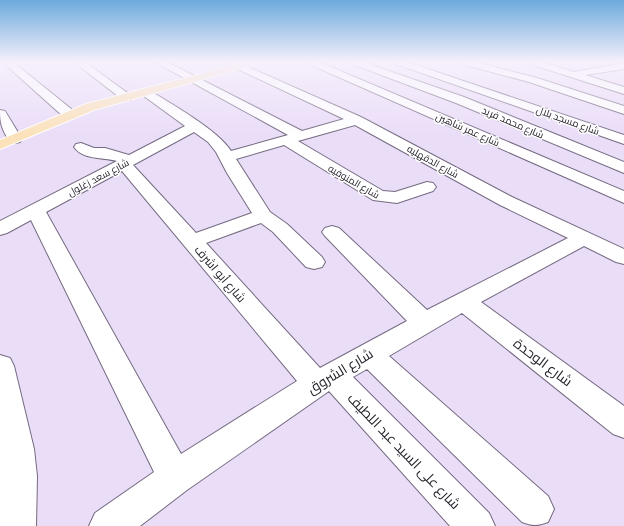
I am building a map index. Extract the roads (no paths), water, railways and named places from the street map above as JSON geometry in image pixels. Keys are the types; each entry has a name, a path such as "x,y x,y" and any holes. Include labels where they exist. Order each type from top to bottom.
{"main road":[{"path":"0,145 70,115 166,87"}],"street":[{"path":"37,87 70,115"},
{"path":"113,87 127,97"},
{"name":"شارع المنوفيه","path":"207,87 293,138 379,196 397,198 427,187"},
{"name":"شارع الدقهليه","path":"289,87 356,120 494,195 624,257"},
{"name":"شارع عمر شاهين","path":"368,87 624,198"},
{"name":"شارع محمد فريد","path":"423,87 460,100 624,168"},
{"name":"شارع مسجد بلال","path":"469,87 624,140"},
{"path":"553,87 624,110"},
{"path":"612,87 623,90"},
{"path":"586,97 623,90"},
{"path":"145,92 213,139 223,150 255,205 264,216 280,228 314,262"},
{"path":"0,114 15,139"},
{"path":"227,157 356,120"},
{"name":"شارع سعد زغلول","path":"0,229 195,126"},
{"path":"81,147 91,152 105,153 128,162"},
{"name":"شارع أبو اشرف","path":"128,162 192,242 324,379"},
{"path":"36,210 175,478"},
{"path":"192,242 264,216"},
{"path":"332,232 424,322"},
{"name":"شارع الشروق","path":"108,526 175,478 324,379 424,322 584,238"},
{"name":"شارع الوحدة","path":"463,301 624,424"},
{"path":"369,354 535,509"},
{"path":"1,378 14,428 10,481 17,526"},
{"name":"شارع على السيد عبد اللطيف","path":"324,379 476,526"}]}
